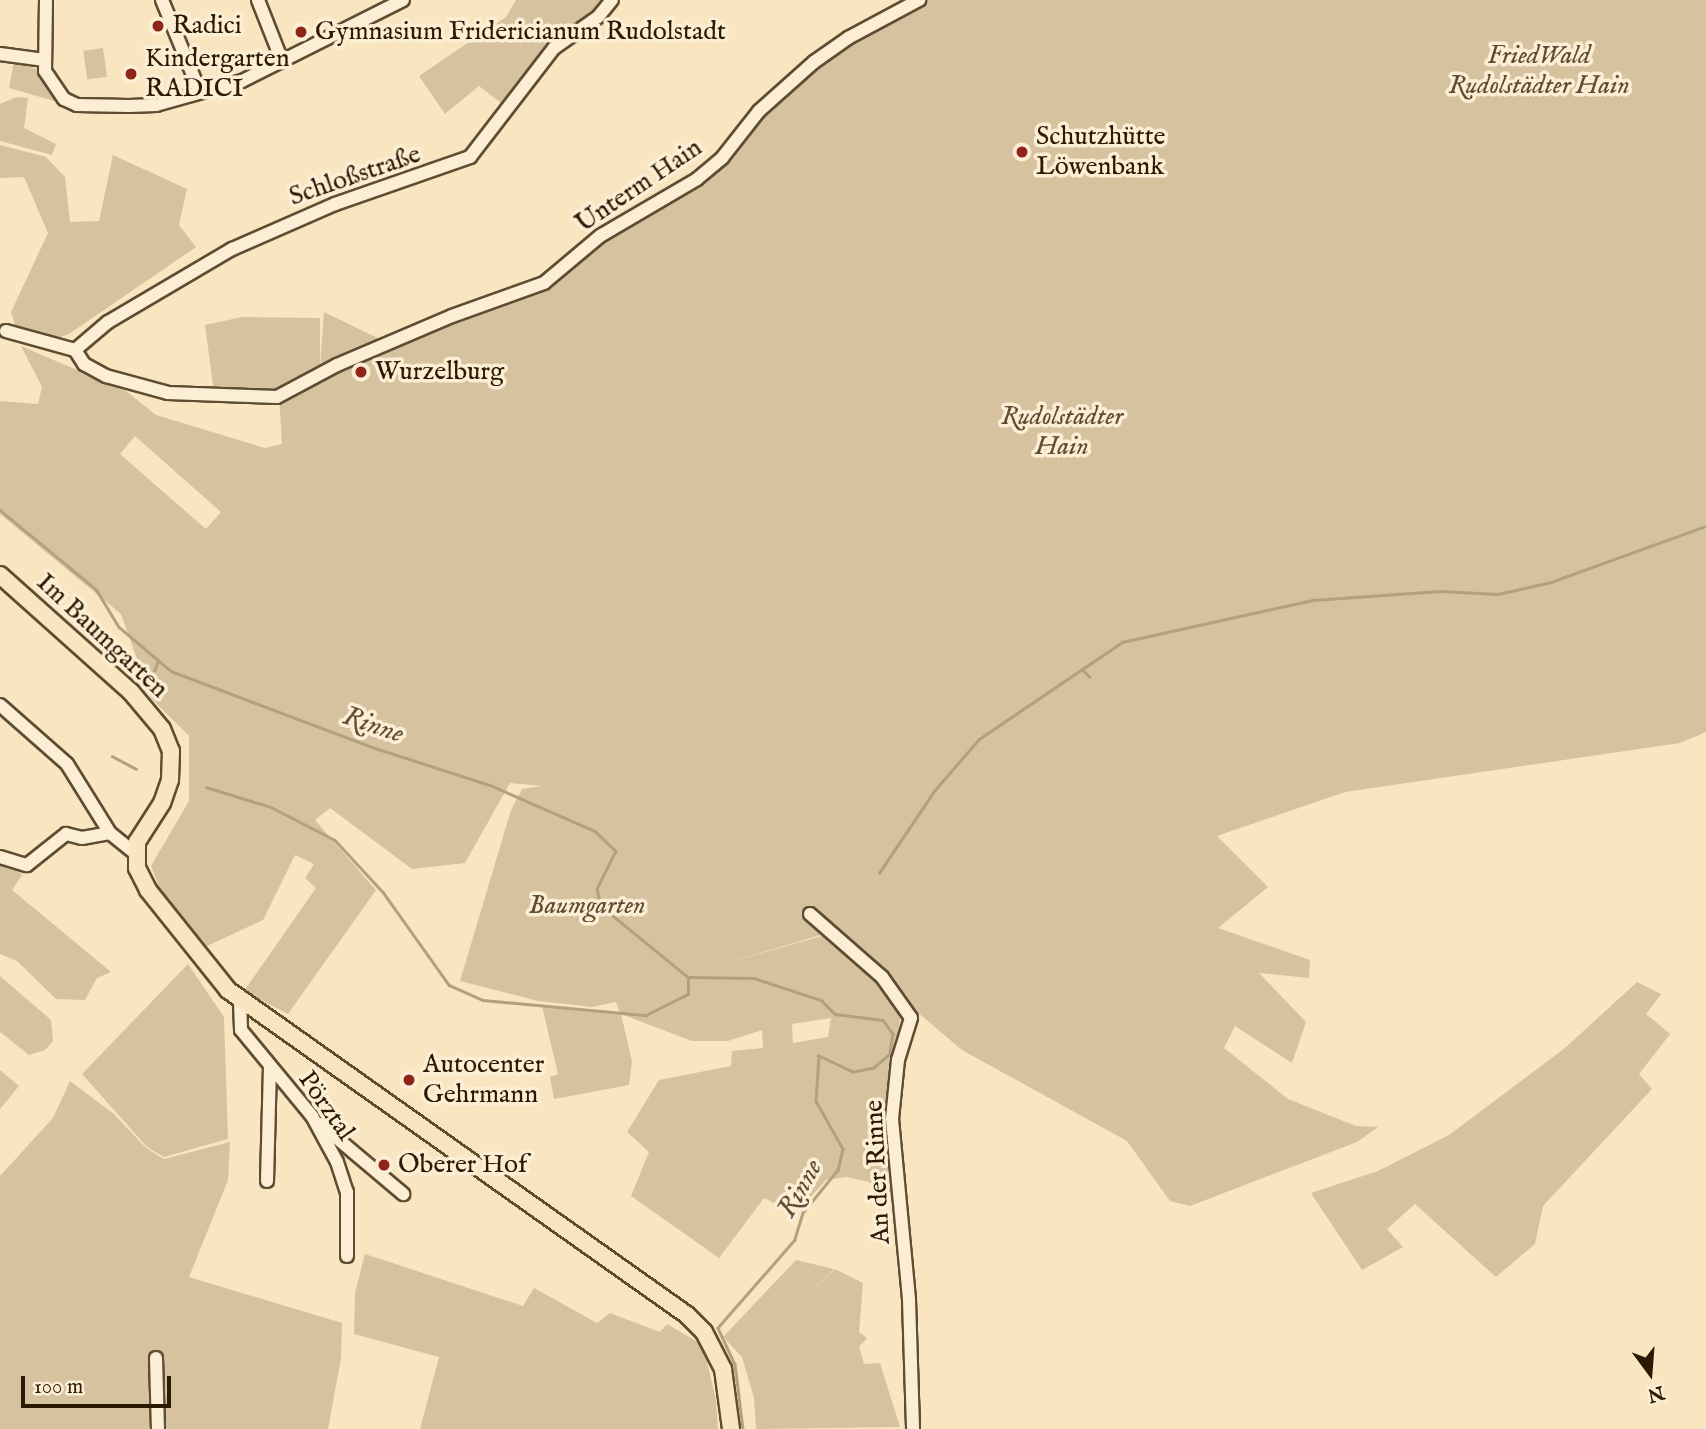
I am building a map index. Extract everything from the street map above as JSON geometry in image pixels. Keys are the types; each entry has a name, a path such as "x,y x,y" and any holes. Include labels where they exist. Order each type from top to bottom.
{"main road":[{"name":"Im Baumgarten","path":"0,575 131,692 154,717 169,742 170,780 135,853"},
{"path":"135,853 148,890 240,1001 687,1315 704,1332 723,1370 731,1429"}],"street":[{"path":"46,0 45,60 49,78 69,103 156,105 242,81 403,0"},
{"path":"162,0 200,92"},
{"path":"258,0 282,61"},
{"name":"Schloßstraße","path":"75,350 108,322 233,249 335,204 470,157 554,48 598,17 612,0"},
{"name":"Unterm Hain","path":"75,350 85,364 106,376 168,393 277,397 337,365 452,316 544,283 600,236 697,179 722,158 759,111 814,62 848,38 919,0"},
{"path":"0,54 45,60"},
{"path":"6,331 75,350"},
{"path":"0,705 68,764 110,833 135,853"},
{"path":"0,857 27,865 66,834 82,838 110,833"},
{"name":"An der Rinne","path":"810,914 882,977 911,1018 898,1060 892,1119 909,1300 913,1429"},
{"name":"Pörztal","path":"240,1001 241,1030 312,1116 337,1162 347,1192 347,1256"},
{"name":"Pörztal","path":"267,1181 270,1068"},
{"path":"312,1116 362,1163 403,1194"},
{"path":"156,1358 158,1429"}],"green space":[{"path":"516,0 607,0 505,106 479,86 445,114 419,76 506,17"},
{"name":"Rudolstädter Hain","path":"926,0 1706,0 1706,732 1680,743 1345,792 1217,836 1268,887 1218,928 1310,960 1309,978 1259,973 1306,1022 1292,1063 1235,1026 1224,1048 1288,1099 1356,1126 1378,1127 1357,1142 1190,1206 1170,1201 1127,1141 962,1050 916,1011 885,975 824,934 717,966 825,935 879,980 901,1012 888,1118 895,1201 869,1182 846,1177 826,1180 796,1213 764,1198 719,1258 631,1196 649,1152 627,1132 659,1080 731,1066 732,1051 763,1048 762,1030 728,1041 692,1041 621,1014 632,1061 629,1085 554,1099 550,1077 558,1074 542,1006 620,1014 616,1002 592,1007 538,1001 460,981 511,810 522,789 542,786 510,783 465,863 412,869 330,808 315,820 376,890 288,1014 244,991 316,888 305,878 314,864 295,855 263,920 207,946 161,892 151,866 189,801 189,736 151,698 121,614 0,514 0,401 38,404 42,387 21,346 126,391 156,415 265,448 282,444 279,394 214,393 205,325 242,317 320,318 320,368 324,312 394,346 497,305 676,196 768,109 844,45","holes":["135,436 221,512 206,529 120,454","831,1018 828,1037 793,1043 792,1024"]},
{"path":"103,48 107,77 87,80 83,51"},
{"path":"14,61 39,70 61,103 9,88"},
{"path":"17,97 28,98 24,128 56,144 52,155 0,141 0,104"},
{"path":"0,145 46,157 65,177 70,222 99,221 113,155 187,189 179,225 196,247 69,334 58,338 16,328 11,312 48,233 24,177 0,178"},
{"path":"0,853 22,875 12,890 111,972 97,978 85,1000 56,999 17,961 0,954"},
{"path":"188,964 224,1017 228,1139 164,1157 147,1147 82,1074"},
{"path":"0,976 51,1020 53,1041 45,1050 29,1055 0,1032"},
{"path":"1637,982 1661,994 1646,1014 1670,1034 1639,1074 1652,1089 1543,1206 1535,1244 1496,1277 1415,1204 1387,1229 1403,1247 1362,1270 1311,1193 1378,1171 1449,1135 1565,1048"},
{"path":"0,1070 19,1086 0,1109"},
{"path":"70,1081 114,1114 146,1148 164,1159 230,1142 228,1180 189,1277 342,1323 341,1358 328,1429 0,1429 0,1176 53,1118"},
{"path":"365,1254 523,1306 534,1288 597,1323 610,1313 660,1332 667,1324 703,1345 716,1400 718,1429 420,1429 439,1357 354,1334 355,1293"},
{"path":"796,1260 834,1269 797,1305 835,1269 863,1283 859,1332 867,1338 859,1347 864,1364 880,1363 900,1427 756,1429 754,1398 742,1357 723,1337"}],"waterway":[{"name":"Rinne","path":"0,510 96,589 119,627 171,671 372,747 490,785 595,831 616,851 597,889 601,906 688,977 754,978 821,1000 835,1014 883,1020 893,1034 890,1054 874,1068 853,1072 819,1056 816,1101 843,1149 838,1170 803,1213 795,1240 718,1328 735,1364 743,1429"},
{"path":"879,873 934,791 979,739 1122,642 1313,600 1440,591 1498,594 1551,582 1706,526"},
{"path":"154,671 158,661"},
{"path":"1082,669 1090,677"},
{"name":"Rinne","path":"112,756 136,769"},
{"name":"Rinne","path":"206,787 271,807 335,840 383,892 449,985 483,1000 646,1015 688,994 688,977"}],"place":[{"name":"Radici","path":"158,26"},
{"name":"Gymnasium Fridericianum Rudolstadt","path":"301,32"},
{"name":"Kindergarten RADICI","path":"131,74"},
{"name":"Schutzhütte Löwenbank","path":"1022,152"},
{"name":"Wurzelburg","path":"361,372"},
{"name":"Autocenter Gehrmann","path":"409,1080"},
{"name":"Oberer Hof","path":"384,1165"}],"park label":[{"name":"FriedWald Rudolstädter Hain","path":"1539,71"},
{"name":"Baumgarten","path":"587,906"}]}
